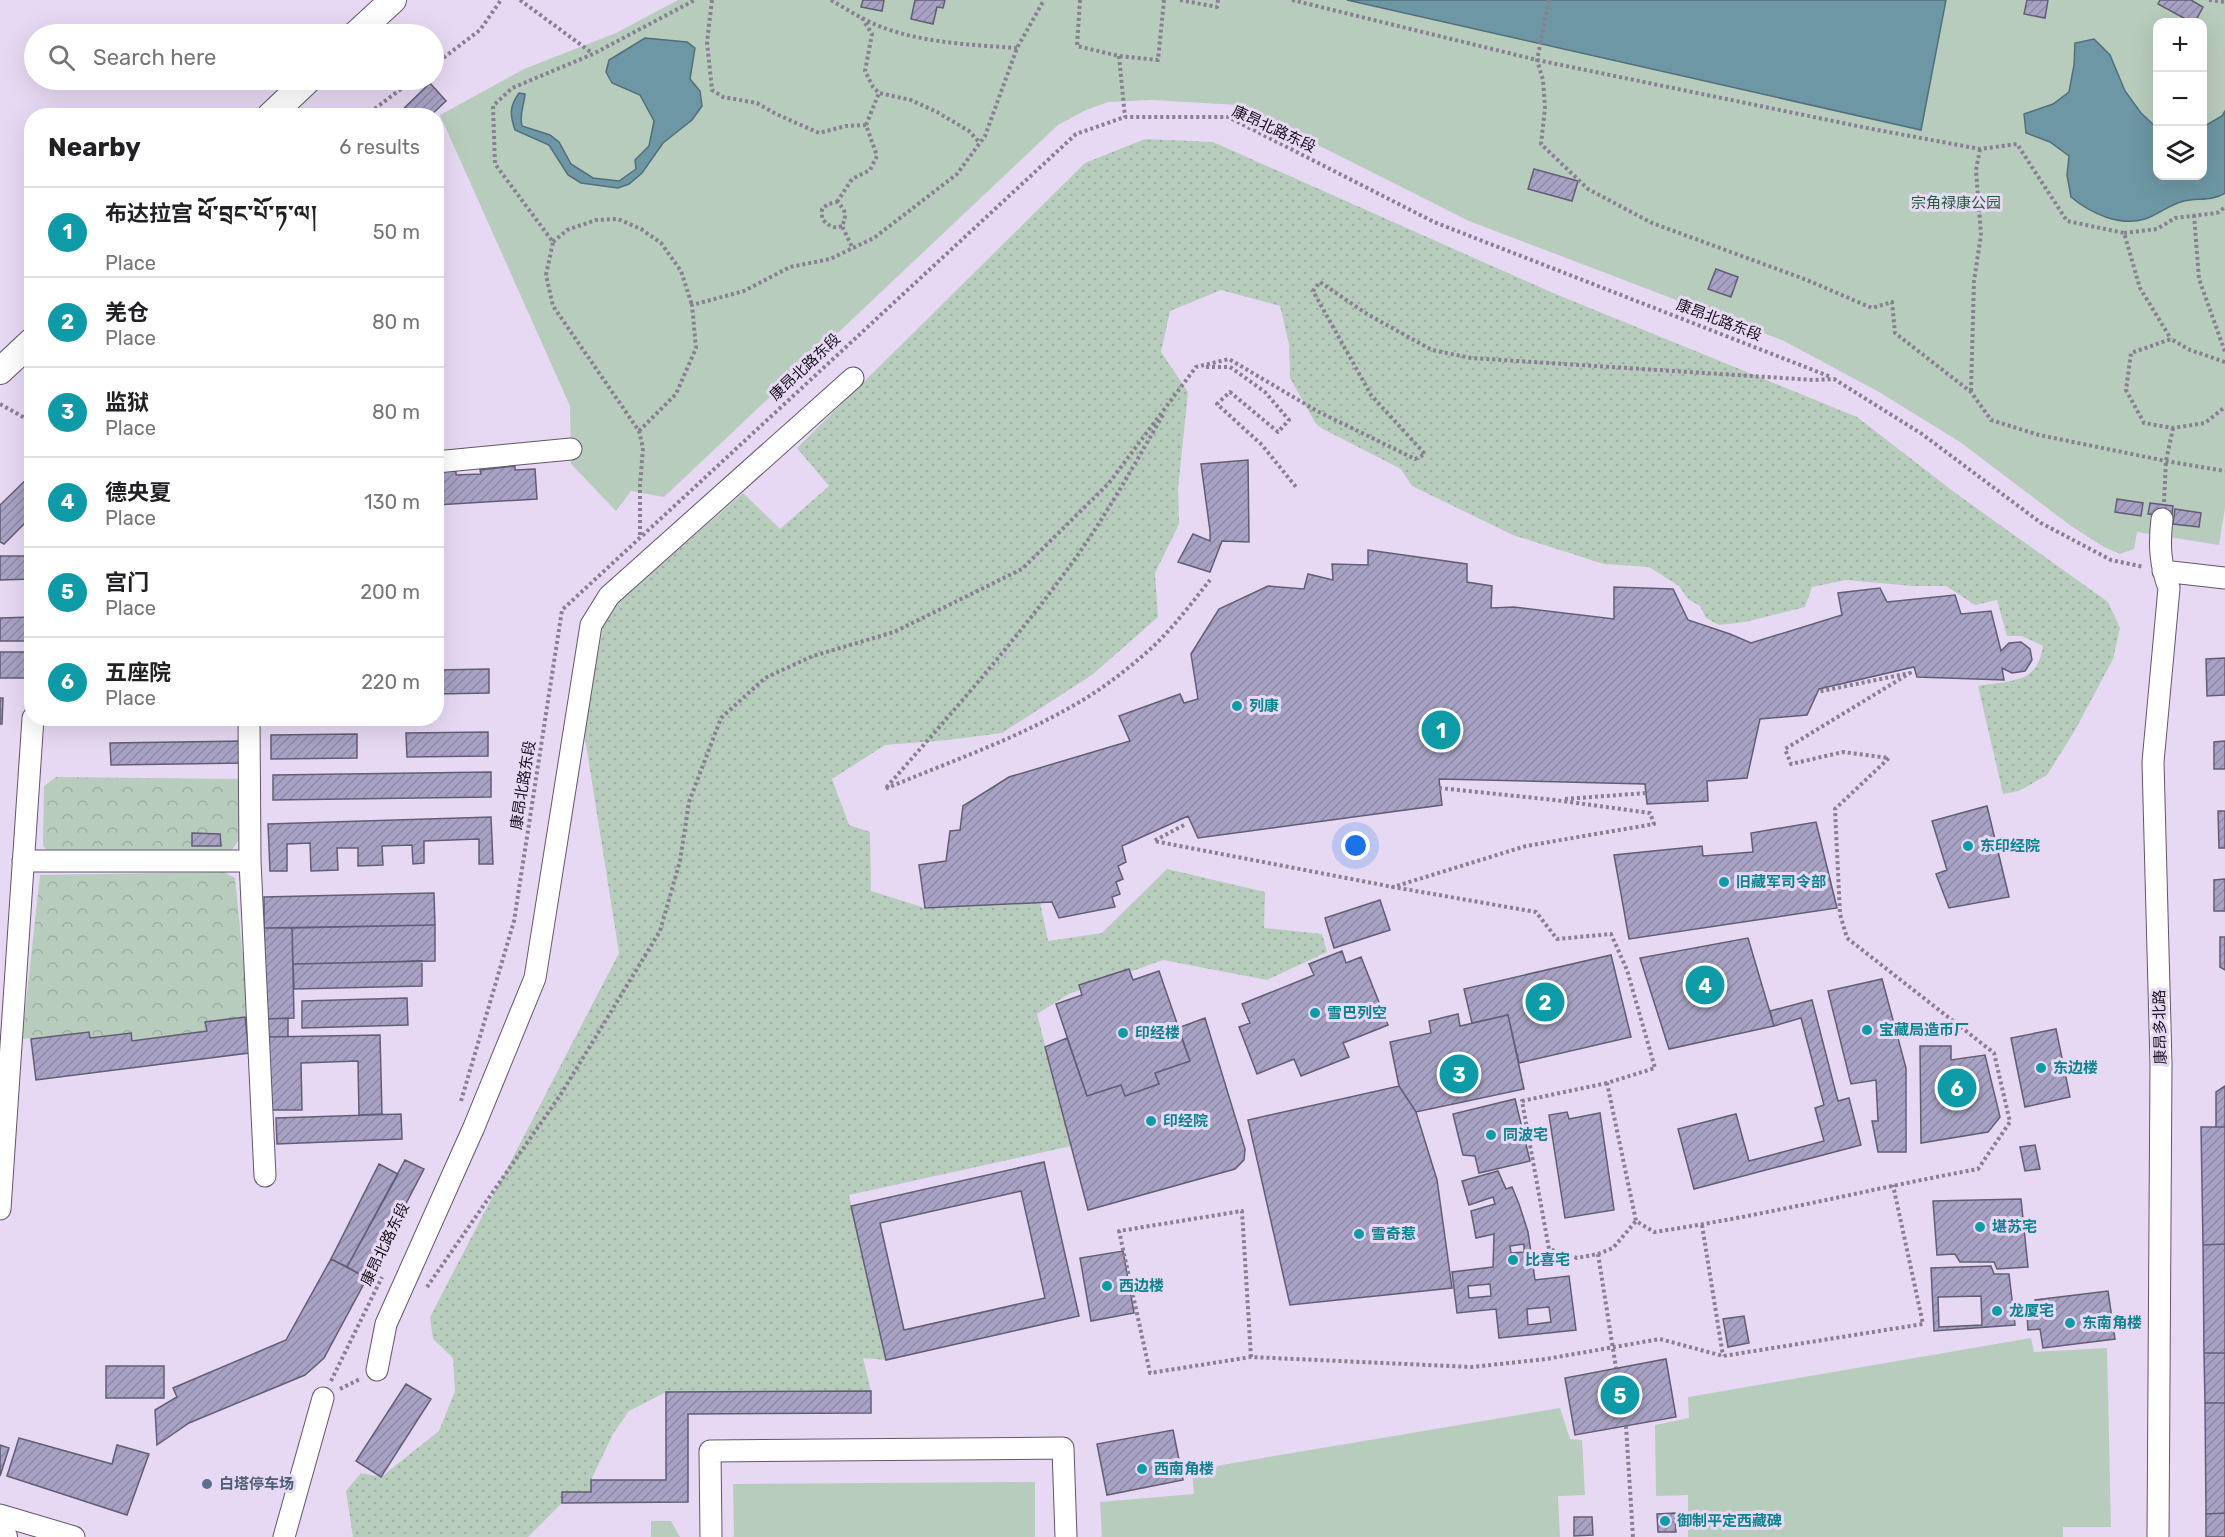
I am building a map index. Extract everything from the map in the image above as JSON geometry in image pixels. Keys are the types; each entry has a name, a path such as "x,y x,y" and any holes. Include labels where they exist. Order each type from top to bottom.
{"main road":[{"path":"367,24 393,0"},
{"path":"278,108 297,90"},
{"path":"0,371 24,348"}],"street":[{"path":"377,1370 386,1324 474,1127 535,978 591,625 609,596 852,378"},
{"path":"444,461 571,449"},
{"name":"康昂多北路","path":"2158,1537 2161,1064 2153,762 2169,588 2163,571 2160,542 2163,511"},
{"path":"2163,571 2225,578"},
{"path":"0,1209 3,1110 32,726"},
{"path":"249,726 250,861 265,1176"},
{"path":"23,861 250,861"},
{"path":"284,1537 323,1398"},
{"path":"711,1537 710,1451 1051,1448 1063,1448 1066,1537"},
{"path":"0,1515 74,1537"}],"path":[{"path":"444,57 480,30 501,0"},
{"path":"520,0 593,54"},
{"path":"553,242 495,164 493,106 512,88 593,54 695,0"},
{"path":"712,0 708,42 712,90 723,97 758,103 776,114 819,133 846,126 866,126"},
{"path":"831,0 885,28 921,38 1017,48"},
{"path":"692,305 744,291 790,267 830,259 852,249 874,238 957,174 985,136 1017,48 1044,0"},
{"path":"1080,0 1077,46 1119,56 1158,60 1164,0"},
{"path":"1180,0 1217,7 1218,0"},
{"path":"1292,0 1537,60 1855,126 1980,149 2017,144 2067,221 2124,233 2157,229 2175,218 2217,213 2225,207"},
{"path":"1549,0 1537,60 1543,80 1545,108 1541,144 1588,189 1652,223 1807,280 1872,308 1892,302 1895,333 1971,392 1991,420 2039,435 2166,462 2225,471"},
{"path":"2209,0 2225,2"},
{"path":"862,18 872,34 865,71 873,87 879,93 911,100 938,112 969,131 980,143"},
{"path":"1119,56 1125,117"},
{"path":"376,108 400,90"},
{"path":"842,226 836,228 829,226 822,219 822,210 828,204 837,202 852,179 870,170 877,156 866,126 879,93"},
{"name":"康昂北路东段","path":"459,1108 514,921 562,610 1076,134 1125,117 1228,117 1434,222 1834,379 1922,434 2041,523 2110,560 2163,571"},
{"path":"1971,392 1974,281 1981,235 1976,170 1980,149"},
{"path":"837,202 844,208 846,217 842,226 852,249"},
{"path":"2194,215 2199,279 2225,352"},
{"path":"639,431 676,394 696,348 692,305 681,271 661,243 641,229 618,219 596,220 567,230 553,242 546,275 553,306 639,431 643,448 640,536"},
{"path":"2124,233 2140,288 2171,339 2190,350 2225,362"},
{"path":"424,1292 561,1094 660,931 680,861 689,802 721,718 765,678 813,656 894,632 1022,569 1109,483 1196,367 1229,359 1317,411 1415,459 1425,454 1371,395 1313,291 1320,282 1367,314 1432,350 1471,358 1814,380 1834,379"},
{"path":"2171,339 2131,353 2126,390 2144,423 2173,428 2205,423 2225,407"},
{"path":"1196,367 1230,367 1265,392 1289,420 1278,432 1230,392 1217,404 1262,445 1296,487"},
{"path":"1172,399 1124,484 1072,563 1017,633 885,789 1070,708 1108,683 1148,651 1180,618 1210,580"},
{"path":"0,404 24,418"},
{"path":"2163,511 2166,462 2173,428"},
{"path":"1607,1083 1636,1221 1654,1232 1702,1225 1978,1169 2010,1122 1994,1053 1847,938 1840,914 1835,809 1889,758 1843,752 1791,764 1785,748 1910,672 1817,692"},
{"path":"1393,888 1526,846 1654,824 1650,813 1439,788"},
{"path":"1555,800 1646,793"},
{"path":"1184,825 1154,840 1393,888 1536,912 1557,939 1611,934 1627,970 1655,1068 1607,1083 1521,1101 1549,1249 1577,1258 1598,1254 1613,1248 1636,1221"},
{"path":"1251,1358 1242,1211 1119,1232 1150,1373 1251,1358 1472,1367 1546,1359 1660,1339 1723,1356 1923,1324 1893,1185"},
{"path":"1702,1225 1723,1356"},
{"path":"1598,1254 1616,1368"},
{"name":"康昂北路东段","path":"323,1398 386,1271"},
{"path":"323,1398 377,1370"},
{"path":"1626,1426 1633,1537"}],"green space":[{"name":"宗角禄康公园","path":"678,0 2225,0 2225,508 2219,545 2137,532 2134,549 2120,554 2104,547 2071,526 1960,442 1879,392 1784,341 1469,221 1238,105 1152,100 1108,102 1086,110 1058,125 664,497 631,491 616,511 571,464 570,406 444,124 444,113 524,69 616,33"},
{"path":"1145,139 1213,142 1553,293 1857,417 1958,495 2108,602 2120,628 2113,659 2074,732 2047,775 2019,791 2003,794 1978,686 2011,681 2028,674 2040,659 2043,646 2022,636 2007,636 1997,600 1975,605 1946,586 1913,586 1846,580 1812,587 1805,607 1745,622 1719,625 1706,618 1700,606 1688,599 1679,586 1649,567 1604,564 1513,535 1412,486 1401,469 1316,424 1290,378 1289,344 1280,306 1221,290 1170,311 1161,352 1188,392 1178,489 1179,524 1155,573 1158,617 1092,675 1002,733 885,745 832,779 849,825 870,832 871,891 925,908 1040,902 1048,941 1102,933 1167,869 1265,892 1264,928 1322,934 1327,952 1267,980 1163,960 1069,994 1037,1014 1071,1146 849,1195 886,1360 863,1358 871,1391 666,1392 629,1411 613,1434 591,1480 591,1492 562,1492 562,1503 528,1537 353,1537 346,1491 361,1473 381,1477 439,1431 455,1391 453,1358 433,1339 430,1317 619,953 584,732 604,620 622,599 743,493 780,529 829,486 797,448 1085,163"},
{"path":"56,777 240,779 241,837 231,851 49,852 43,846 44,786"},
{"path":"224,872 235,878 252,1049 249,1053 244,1017 206,1022 207,1031 132,1041 131,1033 90,1038 89,1032 22,1039 40,875"},
{"path":"2031,1338 2034,1352 2107,1348 2111,1527 2063,1527 2063,1537 1688,1537 1688,1495 1656,1496 1655,1425 1689,1418 1688,1397"},
{"path":"1560,1408 1570,1439 1582,1440 1585,1495 1558,1496 1560,1537 1102,1537 1100,1502 1194,1494 1192,1470"},
{"path":"1035,1482 1035,1537 734,1537 733,1484"},
{"path":"651,1521 671,1521 680,1537 651,1537"}],"water":[{"path":"1347,0 1946,0 1921,130"},
{"path":"645,38 687,42 695,48 690,79 700,91 702,106 692,120 663,143 642,173 629,184 618,188 581,183 568,175 549,145 515,130 511,115 512,107 519,93 525,94 521,114 522,126 550,135 559,142 571,164 593,178 619,181 636,169 635,160 649,146 654,121 640,95 612,83 606,72 609,60"},
{"path":"2094,39 2110,55 2125,91 2141,113 2153,124 2153,180 2207,180 2207,125 2222,116 2225,111 2225,193 2210,198 2179,202 2150,217 2135,221 2106,217 2071,197 2067,175 2069,156 2050,142 2026,133 2024,114 2053,104 2069,92 2075,43"}],"building":[{"path":"863,0 884,0 882,11 861,7"},
{"path":"915,0 945,0 943,8 937,7 933,24 911,19"},
{"path":"2027,0 2048,0 2045,18 2024,14"},
{"path":"2160,0 2191,0 2203,7 2197,18 2184,18 2158,4"},
{"path":"423,90 436,90 446,101 439,108 404,108"},
{"path":"1534,169 1578,181 1572,201 1528,189"},
{"path":"1716,269 1738,277 1731,297 1708,289"},
{"path":"1248,460 1249,542 1222,541 1210,572 1178,562 1193,534 1210,541 1201,464"},
{"path":"515,466 515,470 535,469 537,499 444,505 444,471 456,471 456,475 481,474 480,470"},
{"path":"24,482 24,524 4,544 0,542 0,505"},
{"path":"2117,499 2143,503 2141,516 2115,512"},
{"path":"2150,503 2173,506 2172,516 2148,514"},
{"path":"2175,509 2201,513 2199,527 2173,524"},
{"path":"1368,550 1467,564 1467,582 1492,586 1491,608 1514,607 1614,619 1614,587 1673,589 1688,620 1751,643 1842,615 1838,593 1880,588 1887,602 1955,595 1961,614 1991,611 2001,651 2009,643 2021,642 2030,649 2032,660 2025,671 2012,673 2002,668 2004,680 1917,677 1914,667 1819,689 1807,715 1760,719 1747,778 1707,781 1708,801 1647,804 1645,784 1439,779 1442,805 1198,838 1188,816 1122,846 1126,862 1118,866 1123,879 1116,882 1120,894 1112,897 1115,907 1059,918 1052,902 925,908 919,865 946,861 950,831 960,830 963,806 1009,777 1130,741 1119,716 1180,694 1184,703 1198,699 1191,654 1219,609 1268,586 1304,589 1308,574 1333,580 1332,564 1368,565"},
{"path":"0,556 24,556 24,579 0,580"},
{"path":"24,617 24,641 0,641 0,618"},
{"path":"0,652 24,652 24,678 0,678"},
{"path":"2225,658 2225,695 2207,696 2206,659"},
{"path":"489,669 489,693 444,694 444,670"},
{"path":"0,698 3,698 2,724 0,724"},
{"path":"488,732 488,756 407,757 406,733"},
{"path":"357,734 357,758 271,759 271,735"},
{"path":"245,741 245,763 111,765 110,743"},
{"path":"2225,741 2225,769 2214,769 2214,742"},
{"path":"491,772 491,797 273,800 273,775"},
{"name":"东印经院","path":"1987,806 2009,897 1949,908 1936,874 1947,870 1932,821"},
{"path":"2218,811 2225,811 2225,848 2219,848"},
{"path":"491,817 493,864 479,864 479,839 424,841 424,863 413,864 412,845 382,846 383,865 358,866 358,848 337,848 338,870 311,871 310,843 287,844 287,871 270,871 268,824"},
{"name":"旧藏军司令部","path":"1816,822 1837,908 1629,939 1614,855 1702,846 1703,856 1753,852 1751,833"},
{"path":"192,833 220,834 221,846 192,846"},
{"path":"2225,879 2225,911 2214,911 2214,880"},
{"path":"434,893 435,925 264,928 264,897"},
{"path":"1380,900 1390,930 1334,948 1325,918"},
{"path":"435,925 435,961 293,964 292,928"},
{"path":"264,928 292,928 294,1018 266,1019"},
{"path":"2220,937 2225,937 2225,970 2220,967"},
{"path":"1748,938 1774,1026 1669,1049 1640,958"},
{"name":"雪巴列空","path":"1342,951 1346,963 1361,957 1388,1025 1343,1043 1349,1057 1301,1076 1294,1059 1257,1074 1239,1027 1250,1023 1242,1004 1314,975 1309,964"},
{"path":"1611,955 1631,1037 1519,1063 1508,1015 1472,1023 1464,989"},
{"path":"422,961 422,986 294,989 293,964"},
{"name":"印经楼","path":"1129,969 1133,980 1159,971 1190,1061 1155,1073 1159,1084 1125,1096 1121,1085 1087,1096 1056,1004 1082,995 1079,985"},
{"name":"宝藏局造币厂","path":"1882,979 1906,1068 1906,1152 1878,1152 1872,1121 1878,1121 1876,1080 1851,1084 1828,991"},
{"path":"407,998 408,1025 302,1028 302,1001"},
{"path":"1812,1000 1838,1101 1849,1098 1861,1145 1694,1189 1678,1129 1736,1114 1749,1161 1824,1141 1815,1108 1824,1105 1801,1018 1774,1026 1770,1011"},
{"path":"1458,1014 1460,1026 1508,1015 1524,1089 1416,1112 1399,1086 1390,1042 1431,1033 1429,1021"},
{"path":"245,1017 249,1053 36,1080 31,1039 89,1032 90,1038 131,1033 132,1041 207,1031 205,1022"},
{"path":"288,1018 288,1037 267,1037 266,1019"},
{"name":"印经院","path":"1205,1018 1245,1149 1244,1160 1235,1169 1088,1210 1045,1047 1067,1038 1087,1096 1121,1085 1125,1096 1159,1084 1155,1073 1190,1061 1178,1028"},
{"name":"东边楼","path":"2056,1029 2070,1097 2025,1107 2011,1038"},
{"path":"380,1035 382,1114 359,1115 358,1061 301,1063 302,1110 268,1110 267,1037"},
{"path":"1920,1046 1951,1046 1951,1060 1985,1055 2000,1117 1988,1132 1921,1143"},
{"name":"雪奇惹","path":"1399,1086 1416,1112 1437,1180 1452,1288 1290,1305 1248,1120"},
{"path":"2225,1086 2225,1127 2216,1127 2216,1092"},
{"name":"同波宅","path":"1515,1099 1530,1161 1479,1173 1475,1156 1463,1155 1453,1114"},
{"path":"1567,1112 1569,1119 1600,1113 1614,1210 1565,1218 1549,1115"},
{"path":"401,1114 402,1139 277,1144 276,1118"},
{"path":"2201,1127 2225,1127 2225,1244 2203,1245"},
{"path":"2035,1145 2040,1169 2025,1171 2020,1147"},
{"path":"405,1160 424,1169 367,1278 347,1267"},
{"path":"1044,1162 1079,1316 886,1360 851,1206","holes":["1021,1191 1045,1298 904,1330 880,1223"]},
{"path":"379,1164 398,1174 347,1267 331,1259"},
{"name":"比喜宅","path":"1498,1171 1506,1189 1512,1187 1528,1232 1535,1280 1569,1276 1576,1330 1499,1338 1496,1309 1457,1313 1452,1272 1493,1267 1494,1234 1476,1238 1471,1211 1495,1204 1493,1197 1469,1205 1462,1181","holes":["1524,1244 1524,1252 1511,1253 1510,1246","1490,1284 1491,1296 1469,1298 1468,1286","1549,1307 1551,1322 1528,1325 1527,1309"]},
{"name":"堪苏宅","path":"2021,1199 2028,1267 1997,1269 1994,1262 1960,1262 1955,1254 1937,1255 1933,1201"},
{"path":"2225,1244 2225,1353 2204,1353 2203,1245"},
{"name":"西边楼","path":"1123,1251 1134,1313 1091,1321 1080,1258"},
{"path":"331,1259 367,1278 324,1358 305,1375 189,1423 157,1445 155,1410 177,1397 173,1388 286,1340"},
{"name":"龙厦宅","path":"1991,1266 1994,1274 2009,1274 2015,1325 1934,1331 1931,1268","holes":["1981,1296 1982,1325 1939,1327 1938,1297"]},
{"name":"东南角楼","path":"2108,1291 2115,1339 2043,1348 2040,1329 2028,1330 2027,1316 2037,1315 2035,1300"},
{"path":"1744,1316 1749,1343 1728,1347 1723,1319"},
{"path":"2204,1353 2225,1353 2225,1403 2205,1403"},
{"path":"1666,1359 1676,1417 1575,1435 1565,1378"},
{"path":"106,1366 164,1366 164,1398 106,1398"},
{"path":"406,1384 431,1399 381,1477 356,1461"},
{"path":"871,1391 871,1413 688,1414 688,1502 562,1503 562,1492 591,1492 591,1480 666,1480 666,1392"},
{"path":"2205,1403 2225,1403 2225,1513 2206,1514"},
{"name":"西南角楼","path":"1173,1430 1183,1480 1107,1495 1097,1444"},
{"path":"19,1438 112,1464 117,1445 149,1454 127,1515 7,1476"},
{"path":"0,1445 9,1448 0,1476"},
{"path":"1675,1513 1676,1532 1658,1532 1657,1514"},
{"path":"2225,1513 2225,1537 2206,1537 2206,1514"},
{"path":"1574,1517 1592,1517 1593,1535 1574,1536"}],"place":[{"name":"列康","path":"1237,706"},
{"name":"布达拉宫 ཕོ་བྲང་པོ་ཏ་ལ།","path":"1441,730"},
{"name":"东印经院","path":"1968,846"},
{"name":"旧藏军司令部","path":"1724,882"},
{"name":"德央夏","path":"1705,985"},
{"name":"羌仓","path":"1545,1002"},
{"name":"雪巴列空","path":"1315,1013"},
{"name":"宝藏局造币厂","path":"1867,1030"},
{"name":"印经楼","path":"1123,1033"},
{"name":"东边楼","path":"2041,1068"},
{"name":"监狱","path":"1459,1074"},
{"name":"五座院","path":"1957,1088"},
{"name":"印经院","path":"1151,1121"},
{"name":"同波宅","path":"1491,1135"},
{"name":"堪苏宅","path":"1980,1227"},
{"name":"雪奇惹","path":"1359,1234"},
{"name":"比喜宅","path":"1513,1260"},
{"name":"西边楼","path":"1107,1286"},
{"name":"龙厦宅","path":"1997,1311"},
{"name":"东南角楼","path":"2070,1323"},
{"name":"宫门","path":"1620,1395"},
{"name":"西南角楼","path":"1142,1469"},
{"name":"白塔停车场","path":"207,1484"},
{"name":"御制平定西藏碑","path":"1665,1521"}]}
